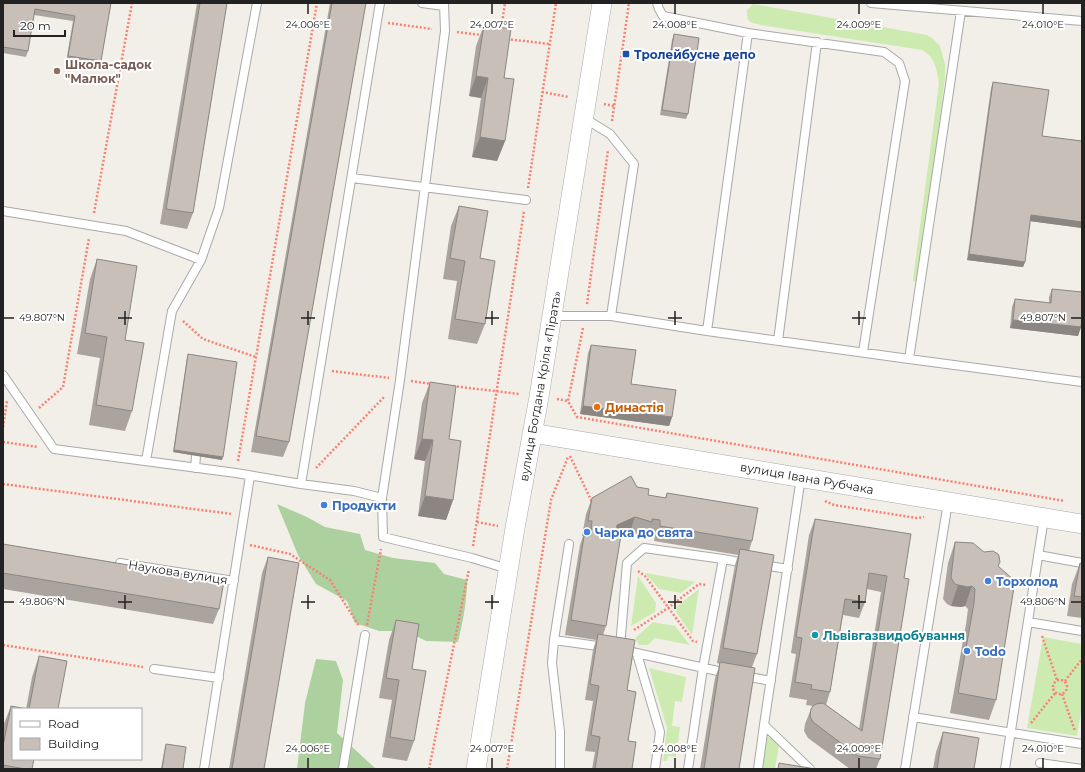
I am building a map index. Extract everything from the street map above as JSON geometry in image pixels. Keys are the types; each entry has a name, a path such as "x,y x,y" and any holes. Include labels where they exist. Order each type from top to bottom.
{"street":[{"name":"вулиця Богдана Кріля «Пірата»","path":"476,769 508,569 552,316 602,3"},
{"name":"вулиця Івана Рубчака","path":"532,433 1082,524"}],"lane":[{"path":"146,461 172,312 201,260 219,208 257,3"},
{"path":"301,484 380,3"},
{"path":"422,3 444,5 445,31 400,380 382,498 383,537 472,558 508,569"},
{"path":"657,3 658,9 663,16 748,33 884,52 899,64 905,81 863,352"},
{"path":"871,3 1082,21"},
{"path":"909,359 961,11"},
{"path":"707,331 748,33"},
{"path":"778,341 817,42"},
{"path":"584,118 610,134 634,164 611,316"},
{"path":"352,178 526,200"},
{"path":"3,211 126,231 201,260"},
{"path":"552,316 611,316 778,341 1082,382"},
{"path":"3,375 54,449 236,473 354,491 382,498"},
{"path":"194,468 196,456"},
{"path":"204,769 250,476"},
{"path":"758,769 801,477"},
{"path":"905,769 948,502"},
{"path":"1005,769 1044,518"},
{"path":"560,769 560,732 552,663 554,640 570,544"},
{"path":"619,649 627,563 644,548 788,569"},
{"path":"1038,556 1082,563"},
{"path":"688,769 703,668 723,559"},
{"name":"Наукова вулиця","path":"111,562 234,581"},
{"path":"1028,622 1082,631"},
{"path":"343,769 365,635"},
{"path":"554,640 619,649 770,681"},
{"path":"637,654 660,732 655,769"},
{"path":"154,669 219,678"},
{"path":"913,717 1081,744"},
{"path":"764,725 810,769"},
{"path":"1040,763 1082,769"}],"path":[{"path":"31,415 63,387 132,3"},
{"path":"236,473 317,3"},
{"path":"501,31 505,3"},
{"path":"429,769 472,558 496,391 556,3"},
{"path":"629,3 586,316 568,401 577,417 1066,502"},
{"path":"377,22 484,36"},
{"path":"500,38 550,44"},
{"path":"172,312 203,339 256,357"},
{"path":"320,369 437,384"},
{"path":"301,484 400,380"},
{"path":"3,427 9,384"},
{"path":"452,386 519,394"},
{"path":"554,399 568,401"},
{"path":"3,442 54,449"},
{"path":"507,769 552,500 569,454 593,504"},
{"path":"3,484 244,516"},
{"path":"365,635 383,537"},
{"path":"240,542 290,554 330,580 365,635"},
{"path":"627,563 645,576 693,641 708,644"},
{"path":"619,649 627,635 668,608 699,584 718,588"},
{"path":"1038,624 1057,680"},
{"path":"4,647 154,669"},
{"path":"1065,681 1082,659"},
{"path":"1057,680 1060,679 1065,681"},
{"path":"1057,680 1054,682 1053,688 1056,692 1062,694"},
{"path":"1062,694 1067,688 1065,681"},
{"path":"1022,735 1056,692"},
{"path":"1062,694 1081,744"}],"green space":[{"path":"753,4 927,35 940,46 945,64 945,78 935,157 916,282 913,281 913,279 939,83 933,60 922,50 754,23 748,20 747,14 747,10"},
{"path":"277,504 307,517 325,527 360,534 365,550 393,558 435,563 444,574 467,580 462,626 458,642 426,641 406,631 379,631 355,623 347,601 316,584 298,555"},
{"path":"645,573 695,582 681,593 659,589"},
{"path":"638,576 656,603 655,612 631,626"},
{"path":"699,589 692,635 676,612 677,606"},
{"path":"653,622 675,626 690,645 655,638 648,645 639,645 635,638"},
{"path":"1043,637 1082,644 1082,707 1077,736 1027,728"},
{"path":"316,659 336,661 343,680 337,733 376,769 297,769 305,703"},
{"path":"649,668 686,677 682,702 675,701 672,726 680,727 676,757 668,756 667,761 663,761 667,728"},
{"path":"767,737 780,739 775,769 762,769"}],"building":[{"path":"4,3 111,3 101,61 68,56 75,16 35,9 28,51 3,47"},
{"path":"200,3 227,3 193,213 166,209"},
{"path":"332,3 366,3 289,442 256,436"},
{"path":"484,25 511,29 504,78 514,79 505,141 480,137 488,78 476,76"},
{"path":"674,34 699,38 688,114 662,110"},
{"path":"993,82 1049,90 1042,136 1082,141 1082,222 1031,215 1025,262 969,254"},
{"path":"459,206 488,211 480,258 495,261 485,324 455,319 465,261 450,258"},
{"path":"97,259 137,266 125,340 144,343 132,411 96,405 107,337 85,333"},
{"path":"1052,289 1082,292 1081,327 1013,320 1015,299 1051,303"},
{"path":"591,345 636,350 631,384 676,390 672,417 583,406"},
{"path":"188,354 237,362 223,457 174,450"},
{"path":"430,382 456,386 449,439 461,441 453,500 425,496 433,440 422,439"},
{"path":"631,476 637,487 649,489 648,495 666,498 667,493 758,508 752,541 660,526 660,520 652,519 652,522 635,517 617,525 616,534 621,535 606,626 571,620 585,530 591,531 592,521 588,521 592,498"},
{"name":"Львівгазвидобування","path":"815,519 911,534 904,578 909,579 880,759 858,756 813,722 810,716 813,706 823,703 862,731 887,576 869,573 865,602 845,599 830,692 811,689 812,685 795,682 802,638 796,637"},
{"path":"955,542 973,543 984,552 993,551 998,554 1000,562 998,566 1015,581 996,700 958,693 974,603 975,589 972,586 968,587 955,584 951,578"},
{"path":"3,544 224,581 219,609 3,573"},
{"path":"740,549 774,555 757,654 723,648"},
{"path":"268,557 299,563 264,769 232,769"},
{"path":"1080,563 1082,564 1082,597 1074,596"},
{"path":"396,620 419,624 412,669 426,671 414,741 390,737 399,680 386,678"},
{"path":"598,634 635,640 627,690 636,692 628,741 636,742 632,769 595,769 600,737 591,735 599,686 590,684"},
{"path":"39,656 67,661 58,708 29,708"},
{"path":"720,662 755,668 739,769 704,769"},
{"path":"11,706 22,708 12,708 12,760 34,760 32,769 3,765 3,746"},
{"path":"943,732 979,738 974,769 937,769"},
{"path":"166,744 186,747 183,769 162,769"},
{"path":"779,763 816,769 778,769"}],"place":[{"name":"Тролейбусне депо","path":"626,54"},
{"name":"Школа-садок \"Малюк\"","path":"57,71"},
{"name":"Династія","path":"597,407"},
{"name":"Продукти","path":"324,505"},
{"name":"Чарка до свята","path":"587,532"},
{"name":"Торхолод","path":"988,581"},
{"name":"Львівгазвидобування","path":"815,635"},
{"name":"Todo","path":"967,651"}]}
